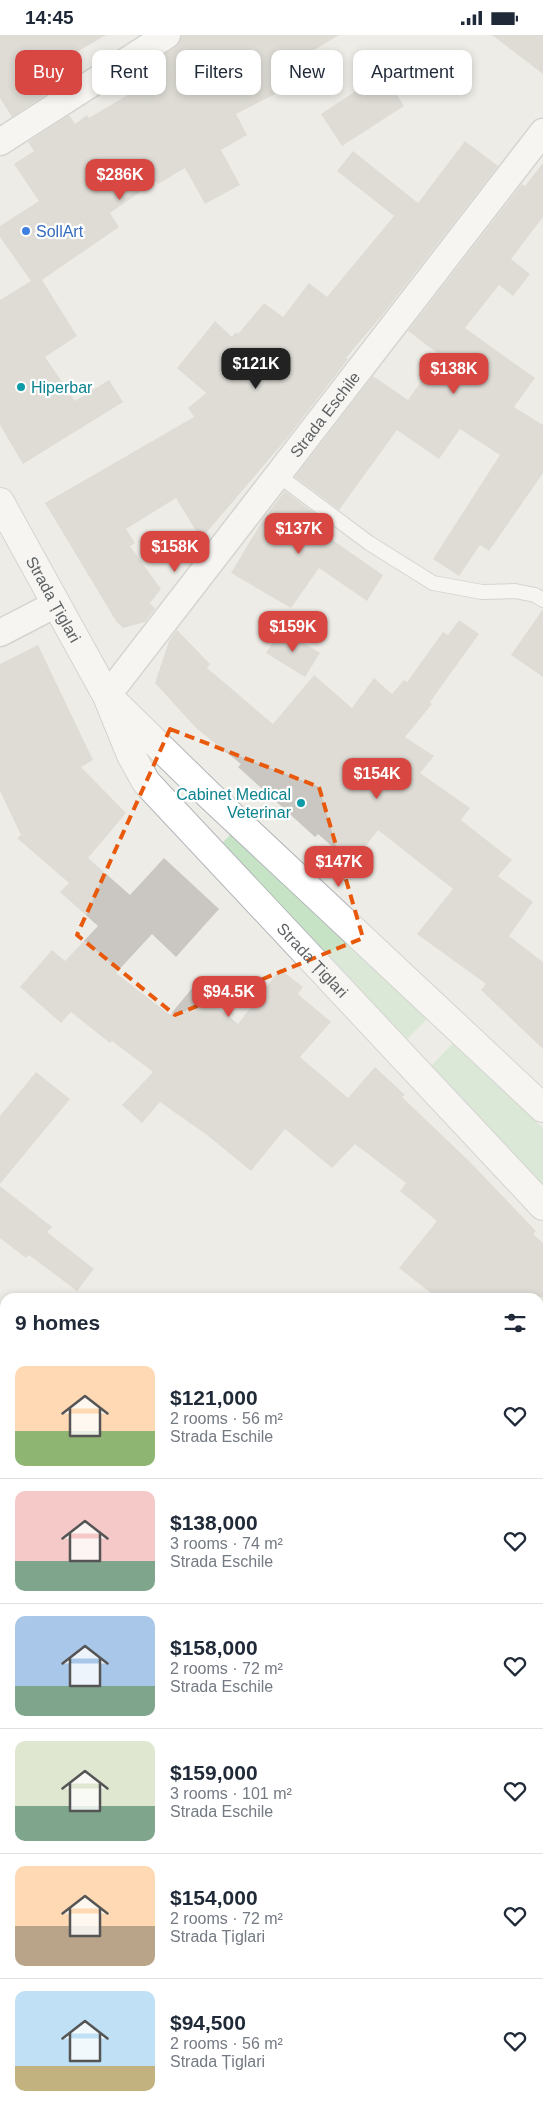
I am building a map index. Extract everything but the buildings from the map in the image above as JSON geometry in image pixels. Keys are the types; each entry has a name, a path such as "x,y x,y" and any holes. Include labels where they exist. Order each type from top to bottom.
{"street":[{"path":"0,142 167,35"},
{"name":"Strada Eschile","path":"108,696 543,132"},
{"name":"Strada Țiglari","path":"0,502 108,696 131,755 146,782 165,805 543,1207"},
{"path":"0,633 56,604"},
{"name":"Strada Țiglari","path":"108,696 207,793 543,1108"}],"lane":[{"path":"278,475 369,543 433,583 482,593 515,591 535,595 543,601"}],"highlighted area":[{"path":"170,729 319,787 363,938 175,1015 77,935"}],"green space":[{"path":"234,831 428,1018 401,1045 214,851"},
{"path":"454,1042 543,1128 543,1193 426,1071"}],"place":[{"name":"SollArt","path":"26,231"},
{"name":"Hiperbar","path":"21,387"},
{"name":"Cabinet Medical Veterinar","path":"301,803"}]}
